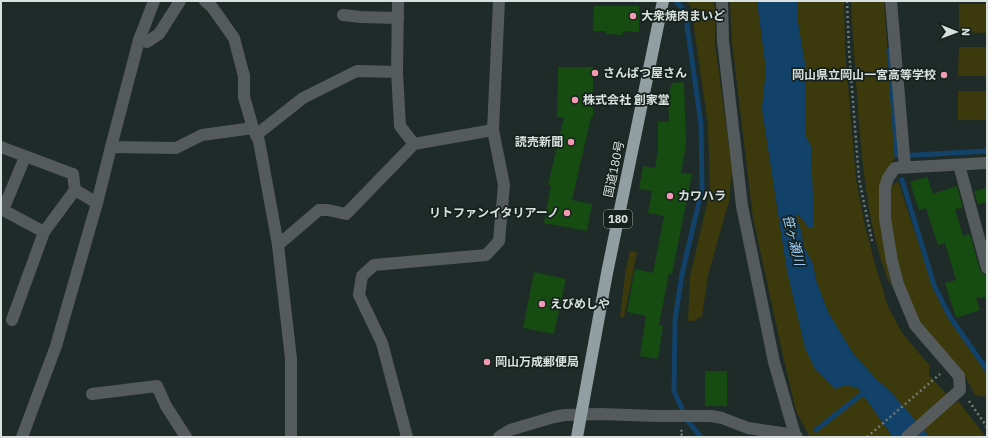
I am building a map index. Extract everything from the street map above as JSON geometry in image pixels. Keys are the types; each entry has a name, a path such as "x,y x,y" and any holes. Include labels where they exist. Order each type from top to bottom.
{"highway":[{"name":"国道180号","path":"577,437 607,273 663,1"}],"street":[{"path":"22,437 56,346 97,203 139,40 154,1"},
{"path":"139,40 147,42 159,34 180,1"},
{"path":"398,1 397,72 400,126 414,144"},
{"path":"407,437 382,343 359,296 362,276 374,265 486,255 500,241 504,185 493,130 500,1"},
{"path":"499,437 510,430 554,417 581,414 711,416 722,418 747,432 796,436 774,362 742,206 723,41 722,1"},
{"path":"891,1 905,160"},
{"path":"211,3 234,38 244,76 244,97 254,132 259,141 278,245 291,359 291,437"},
{"path":"343,15 398,18"},
{"path":"111,147 176,148 202,135 254,132 303,98 357,71 397,72"},
{"path":"278,245 319,210 328,210 346,214 414,144 493,130"},
{"path":"1,147 74,174 75,190 44,232 12,320"},
{"path":"25,157 2,210 44,232"},
{"path":"907,437 960,390 960,376 915,325 898,284 892,260 886,218 885,187 888,178 895,168 905,160 959,165 987,163"},
{"path":"959,165 987,268"},
{"path":"75,190 97,203"},
{"path":"92,394 157,386 166,406 186,437"}],"path":[{"path":"867,437 935,378"},
{"path":"684,428 680,433 684,437"}],"shaded area":[{"path":"687,1 712,1 715,6 715,44 732,170 729,201 708,275 702,316 694,321 688,321 690,277 710,191 708,125 691,7"},
{"path":"730,1 757,1 766,69 762,109 787,271 846,385 858,388 893,437 810,437 796,411 753,218 732,41"},
{"path":"798,1 844,1 845,50 856,179 864,222 888,307 902,333 929,365 929,375 955,404 958,401 986,437 930,437 889,390 877,380 852,352 828,312 816,280 813,264 804,247 796,216 798,213 809,228 814,228 811,146 806,137 805,64 798,23"},
{"path":"851,1 884,1 895,158 884,174 887,261 890,285 872,225 865,185 859,123"},
{"path":"959,4 987,4 987,33 959,32"},
{"path":"959,47 987,47 987,76 958,76"},
{"path":"958,91 987,91 987,120 958,120"},
{"path":"898,181 932,285 948,318 987,374 987,397 975,395 963,372 920,322 903,283 897,260 891,219 891,187"},
{"path":"630,251 637,252 624,318 620,317 625,274"}],"water":[{"name":"笹ヶ瀬川","path":"757,1 798,1 798,23 805,64 806,137 811,146 814,228 809,228 798,214 796,216 804,247 813,264 816,280 828,312 852,352 877,380 889,390 930,437 893,437 858,388 846,385 835,389 815,369 805,348 787,271 762,109 766,69"}],"building":[{"path":"594,6 639,6 639,32 623,31 623,35 606,34 606,31 593,31"},
{"path":"558,67 593,67 593,117 591,117 572,200 592,204 587,231 544,223 551,185 548,185 564,117 557,117"},
{"path":"684,82 686,145 681,173 692,174 672,274 669,274 659,325 663,326 658,359 640,356 646,316 627,312 635,269 653,273 664,216 648,213 652,191 639,189 643,166 655,168 658,149 658,122 669,122 668,97 672,83"},
{"path":"927,177 933,194 957,186 963,208 955,209 963,236 970,234 980,270 982,274 987,275 987,297 976,298 980,310 956,318 945,283 956,280 945,243 938,245 926,208 919,210 910,182"},
{"path":"987,188 987,202 978,204 974,191"},
{"path":"534,272 566,279 554,334 523,328"},
{"path":"705,371 727,371 727,406 705,406"}],"waterway":[{"path":"676,1 685,11 701,124 702,189 682,274 675,320 674,391 687,420 701,437"},
{"path":"889,50 897,156 987,151"},
{"path":"902,180 934,285 950,317 987,370"},
{"path":"816,430 867,390"}],"place":[{"name":"大衆焼肉まいど","path":"633,16"},
{"name":"さんぱつ屋さん","path":"595,73"},
{"name":"岡山県立岡山一宮高等学校","path":"944,75"},
{"name":"株式会社 創家堂","path":"575,100"},
{"name":"読売新聞","path":"571,142"},
{"name":"カワハラ","path":"670,196"},
{"name":"リトファンイタリアーノ","path":"567,213"},
{"name":"えびめしや","path":"542,304"},
{"name":"岡山万成郵便局","path":"487,362"}]}
